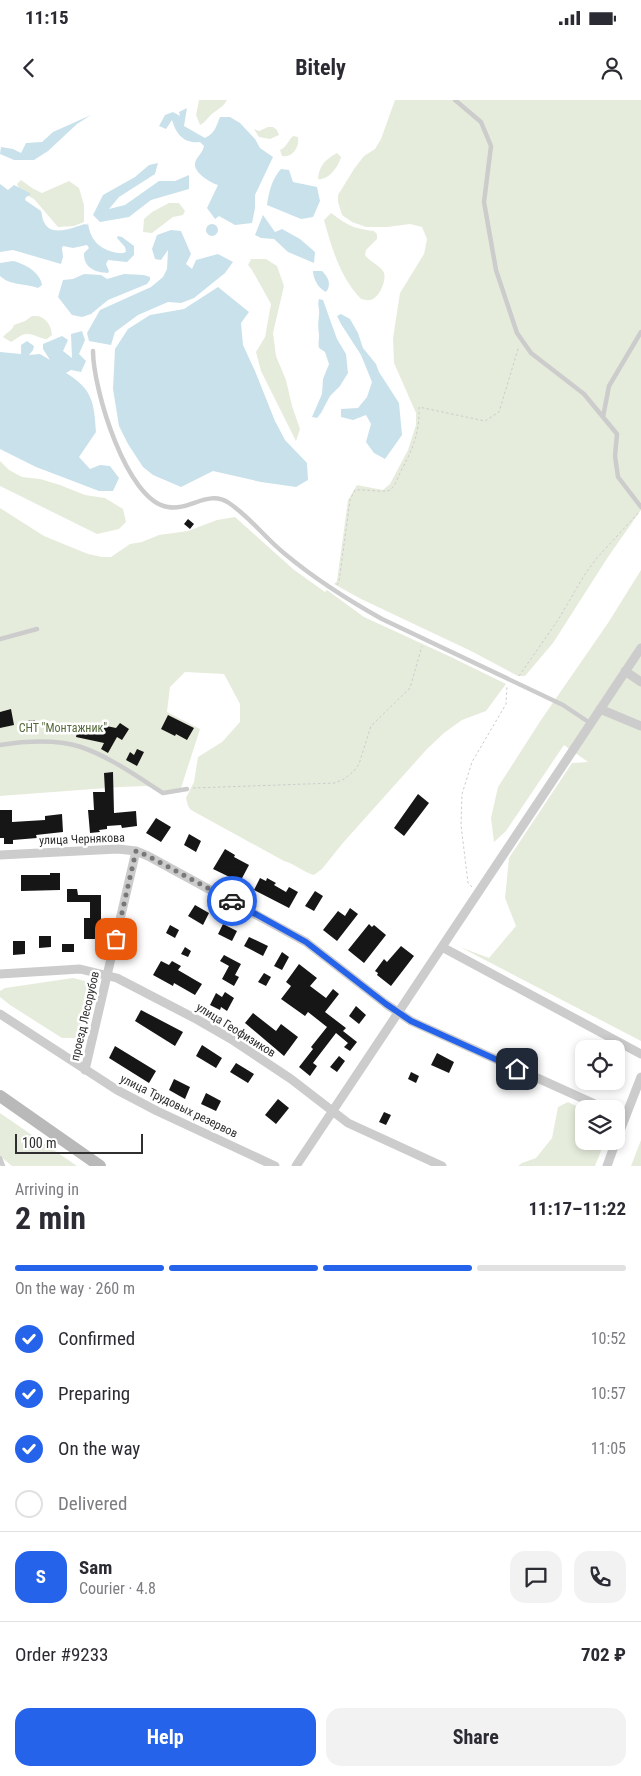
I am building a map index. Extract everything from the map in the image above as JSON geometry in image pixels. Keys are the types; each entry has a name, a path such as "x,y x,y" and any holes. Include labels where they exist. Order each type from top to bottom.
{"main road":[{"path":"0,1096 100,1166"}],"street":[{"path":"296,1166 641,648"},
{"path":"625,672 641,682"},
{"path":"600,709 641,726"},
{"name":"улица Чернякова","path":"0,856 118,849 136,851 300,938 411,1021 586,1100"},
{"name":"проезд Лесорубов","path":"85,1070 136,851"},
{"path":"442,947 641,1054"},
{"name":"улица Геофизиков","path":"0,974 80,969 108,975 134,985 231,1039 291,1079 348,1122 442,1166"},
{"name":"улица Трудовых резервов","path":"0,1014 85,1070 157,1111 275,1166"},
{"path":"625,1108 641,1077"},
{"path":"607,1166 613,1150"}],"lane":[{"path":"455,100 481,122 491,146 484,202 496,270 516,330 531,353 584,394 617,434 615,456 618,477 641,507"},
{"path":"603,417 609,386 641,332"},
{"path":"93,351 93,363 102,399 118,449 135,482 158,505 174,508 208,498 224,500 244,514 284,553 334,590 382,619 563,705 590,723"},
{"path":"0,639 37,629"},
{"path":"0,745 28,742 66,744 83,748 101,756 163,793 188,789"},
{"path":"0,1158 3,1166"}],"path":[{"path":"334,590 338,582 350,500 355,490 365,489 384,492 390,490 414,446 420,423 419,407 485,421 499,412 518,349 516,330"},
{"path":"515,683 558,620 585,574 596,559 639,512 641,507"},
{"path":"188,789 335,783 344,779 359,764 372,726 410,688 424,638"},
{"path":"477,894 468,882 462,825 462,794 472,762 506,704 508,680"}],"green space":[{"path":"199,100 227,100 200,125 196,115"},
{"path":"395,100 641,100 641,510 608,557 553,643 525,676 518,676 334,584 337,581 348,500 357,485 383,490 390,484 408,450 416,425 416,413 394,363 393,338 400,293 424,254 427,239 422,227 410,224 366,227 352,222 342,215 338,202 338,195 354,169 364,156 375,149 381,139"},
{"path":"273,127 279,135 270,139 259,137 254,129 259,131"},
{"path":"293,136 298,137 296,148 292,154 282,156 280,150"},
{"path":"337,153 341,157 338,165 326,178 318,179 324,163"},
{"path":"21,180 42,193 69,181 79,188 84,205 84,222 74,226 58,227 34,199 21,192 17,184"},
{"path":"169,203 179,203 185,211 183,215 173,217 152,233 143,232 144,219 152,212"},
{"path":"331,213 351,226 374,231 377,234 377,239 366,250 365,255 383,271 385,278 378,294 373,299 361,299 342,272 324,220"},
{"path":"251,259 266,259 277,266 284,286 273,333 276,356 286,380 300,429 296,441 261,371 256,352 265,337 271,304 248,265"},
{"path":"32,316 38,316 46,321 51,328 52,335 47,339 25,334 11,342 3,337 14,325"},
{"path":"0,461 9,470 22,477 40,479 85,495 105,498 123,509 126,522 119,529 97,534 0,486"},
{"name":"СНТ \"Монтажник\"","path":"0,508 44,536 88,554 102,557 111,557 130,544 142,542 159,535 188,531 217,520 235,517 293,569 325,592 327,590 364,617 506,684 486,711 462,720 427,749 322,869 314,875 284,861 191,810 188,806 186,798 194,782 198,757 222,742 240,722 240,704 224,674 185,672 170,687 167,712 200,729 181,788 166,791 147,786 120,787 0,796"},
{"path":"641,570 641,1041 460,947 489,958 516,926 505,898 509,858 572,763 588,762 564,745 506,831 494,842 491,818 498,787 541,720 608,623"},
{"path":"73,978 85,981 91,993 79,1038 62,1038 0,997 0,991 5,988"},
{"path":"568,1102 575,1106 575,1150 601,1150 595,1166 518,1166 536,1158 552,1138 558,1107"},
{"path":"0,1113 77,1166 12,1166 0,1156"},
{"path":"641,1140 641,1166 631,1166"}],"water":[{"path":"187,108 184,126 205,138 213,132 220,117 230,117 240,123 255,139 260,148 273,157 255,195 252,223 235,225 219,216 215,219 207,208 218,185 204,177 195,167 195,162 204,146 200,142 185,140 178,134 172,120 166,129 159,126 165,115 173,112 180,116 179,112"},
{"path":"91,115 77,124 48,151 34,160 14,160 0,154 1,147 13,149 21,153 26,143 42,142 53,132"},
{"path":"158,163 155,174 119,197 109,209 125,205 159,181 175,181 189,175 189,189 151,200 129,217 100,222 93,215 103,195 135,177 149,165"},
{"path":"281,169 289,170 293,182 317,187 320,201 313,217 301,219 267,205 271,186"},
{"path":"0,184 8,190 14,185 30,193 25,200 41,211 47,227 63,230 87,225 88,223 93,238 103,248 113,252 126,252 125,247 117,238 118,236 134,246 134,255 127,262 108,260 106,264 108,273 94,270 88,265 84,258 84,253 89,248 87,245 73,248 63,246 61,264 13,250 0,252"},
{"path":"263,215 275,232 282,229 300,239 315,252 314,263 288,252 274,239 261,238 255,235"},
{"path":"210,224 214,224 218,230 214,236 210,236 206,232 206,228"},
{"path":"171,230 181,231 191,254 186,264 192,269 196,260 218,254 233,262 225,273 194,298 181,303 168,302 138,315 115,332 111,345 89,341 87,333 100,310 151,287 163,277 167,269 168,250 161,260 155,259 152,249 157,235"},
{"path":"13,261 35,272 42,285 38,288 13,283 0,276 0,263"},
{"path":"313,271 322,271 326,276 329,283 326,292 317,283"},
{"path":"84,274 101,275 107,279 124,274 144,275 150,277 150,280 147,284 108,300 91,314 82,317 72,315 58,297 63,280 73,279"},
{"path":"218,287 249,312 241,323 243,345 285,440 307,463 308,480 296,487 261,482 213,471 181,487 153,475 143,467 119,426 113,389 115,349 128,329 150,315 184,309"},
{"path":"319,299 323,300 337,339 346,354 348,373 340,386 330,396 317,418 312,417 322,394 323,379 329,364 325,352 319,348"},
{"path":"341,314 350,319 358,333 363,348 376,364 399,403 402,435 385,459 374,453 366,442 371,424 366,415 353,420 341,417 341,409 358,408 367,397 372,382 361,355 337,316"},
{"path":"82,331 85,340 79,354 86,361 81,372 71,370 66,373 87,391 93,405 96,432 79,457 90,469 100,465 110,466 119,478 113,491 99,491 36,467 0,449 0,352 21,354 21,345 27,341 34,346 29,355 40,354 50,360 43,349 43,344 62,336 68,340 63,351 72,358 71,334"}],"building":[{"path":"188,519 194,524 190,529 184,524"},
{"path":"11,709 14,725 0,728 0,712"},
{"path":"168,715 194,728 187,740 161,729"},
{"path":"35,720 36,730 28,731 26,721"},
{"path":"120,723 129,729 122,740 117,737 108,753 101,749 104,743 76,737 78,728 87,730 88,725 96,727 97,724 116,728"},
{"path":"137,749 144,752 137,766 126,760 130,752 134,755"},
{"path":"113,772 114,813 136,811 137,826 122,828 121,825 107,826 107,829 99,830 100,832 90,833 88,810 94,810 93,792 105,792 104,773"},
{"path":"418,794 429,803 404,836 394,828"},
{"path":"0,810 12,810 12,822 45,820 45,816 62,814 63,832 36,835 37,838 13,840 13,844 4,844 4,838 0,838"},
{"path":"156,818 171,827 161,842 146,833"},
{"path":"189,834 201,841 196,852 184,845"},
{"path":"225,849 235,855 234,857 249,865 240,882 213,869"},
{"path":"50,873 60,873 60,890 21,891 21,875 50,875"},
{"path":"260,878 266,881 267,878 286,892 289,887 298,892 289,908 254,890"},
{"path":"67,889 77,889 78,895 101,895 101,939 84,939 84,918 90,918 90,902 67,902"},
{"path":"315,891 323,896 314,911 305,906"},
{"path":"195,905 209,913 203,925 188,916"},
{"path":"350,908 358,914 337,941 323,930 338,911 345,916"},
{"path":"223,924 237,931 232,941 218,934"},
{"path":"369,924 372,927 374,925 386,935 364,963 348,950"},
{"path":"170,925 179,930 175,938 166,933"},
{"path":"39,936 51,936 51,947 39,948"},
{"path":"249,937 268,946 263,956 244,946"},
{"path":"13,941 25,941 25,954 13,955"},
{"path":"62,944 74,944 74,952 62,952"},
{"path":"401,946 414,956 391,986 377,975 378,973 375,971 384,959 387,962"},
{"path":"185,947 191,951 188,957 181,954"},
{"path":"282,952 289,957 282,970 274,966"},
{"path":"224,955 241,964 235,975 239,977 234,986 222,979 229,966 220,961"},
{"path":"161,961 169,965 172,961 181,966 178,970 202,984 195,995 174,983 173,986 153,975"},
{"path":"299,964 317,978 310,986 326,998 333,989 339,994 325,1012 346,1028 343,1031 357,1042 350,1051 344,1047 348,1043 336,1033 313,1063 317,1066 310,1076 299,1067 313,1049 311,1047 327,1027 308,1012 305,1016 281,999 291,986 286,982"},
{"path":"264,973 271,977 266,986 258,982"},
{"path":"225,992 234,998 227,1011 221,1007 220,1010 210,1005 216,993 222,997"},
{"path":"356,1006 366,1015 359,1024 349,1016"},
{"path":"141,1010 183,1032 175,1046 135,1021"},
{"path":"253,1013 276,1031 281,1024 298,1037 284,1056 245,1023"},
{"path":"202,1045 222,1058 216,1068 196,1056"},
{"path":"115,1046 156,1071 149,1083 109,1058"},
{"path":"437,1053 454,1062 449,1073 431,1065"},
{"path":"339,1056 345,1061 337,1072 330,1067"},
{"path":"236,1063 254,1074 248,1083 230,1072"},
{"path":"411,1072 419,1076 416,1083 408,1079"},
{"path":"174,1079 190,1087 185,1099 169,1090"},
{"path":"206,1093 221,1101 216,1111 201,1104"},
{"path":"278,1099 289,1108 276,1124 265,1115"},
{"path":"384,1112 391,1115 386,1125 379,1122"}],"way so far":[{"path":"116,939 136,851 232,901"}],"route":[{"path":"232,901 306,942 411,1021 517,1069"}]}
